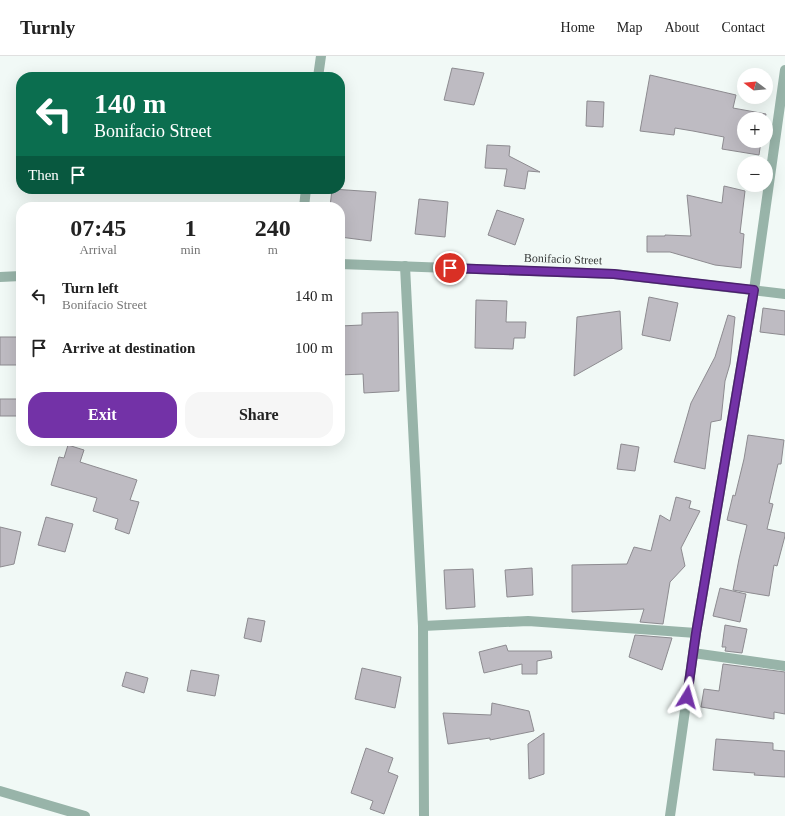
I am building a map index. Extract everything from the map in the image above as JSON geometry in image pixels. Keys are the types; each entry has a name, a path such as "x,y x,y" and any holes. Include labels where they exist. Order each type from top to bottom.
{"street":[{"path":"319,72 321,56"},
{"path":"670,816 696,633 754,290 785,70"},
{"name":"Bonifacio Street","path":"345,264 614,274 785,294"},
{"path":"405,266 423,626 424,816"},
{"path":"0,277 16,276"},
{"path":"423,626 528,621 696,633"},
{"path":"693,653 785,666"},
{"path":"0,791 84,816"}],"building":[{"path":"452,68 484,73 474,105 444,100"},
{"path":"650,75 736,95 733,108 755,112 737,112 737,148 760,148 759,155 722,149 724,137 675,128 674,135 640,131"},
{"path":"587,101 604,102 603,127 586,126"},
{"path":"487,145 510,146 509,156 540,172 528,171 525,189 504,186 507,169 485,168"},
{"path":"724,186 737,189 737,192 745,192 740,233 744,234 741,268 715,265 670,252 647,252 647,236 691,236 687,195 722,203"},
{"path":"345,190 376,192 371,241 345,238 345,202 331,202 331,194 345,194"},
{"path":"419,199 448,202 445,237 415,234"},
{"path":"497,210 524,219 515,245 488,235"},
{"path":"649,297 678,303 670,341 642,335"},
{"path":"476,300 507,301 506,322 526,322 525,338 514,338 513,349 475,348"},
{"path":"763,308 785,311 785,335 760,332"},
{"path":"620,311 622,349 574,376 577,317"},
{"path":"398,312 399,391 364,393 363,374 345,375 345,326 362,325 362,313"},
{"path":"728,315 735,317 730,364 725,381 721,420 711,422 705,469 674,462 691,403 715,357"},
{"path":"0,337 16,337 16,365 0,365"},
{"path":"0,399 16,399 16,416 0,416"},
{"path":"748,435 784,440 781,464 778,464 769,503 773,504 767,529 785,533 785,536 777,566 774,565 769,596 733,590 747,525 727,520 733,495 735,496"},
{"path":"621,444 639,447 635,471 617,469"},
{"path":"68,446 71,446 84,450 80,462 137,480 130,500 139,502 129,534 115,529 118,519 93,511 97,498 51,485 59,457 64,458"},
{"path":"676,497 691,501 689,508 700,511 681,548 685,566 670,582 663,624 640,622 644,609 572,612 572,565 627,564 634,547 651,551 660,515 670,521"},
{"path":"46,517 73,524 65,552 38,545"},
{"path":"0,527 21,532 14,564 0,567"},
{"path":"532,568 533,595 507,597 505,570"},
{"path":"473,569 475,607 446,609 444,570"},
{"path":"720,588 746,594 740,622 713,616"},
{"path":"248,618 265,621 261,642 244,638"},
{"path":"725,625 747,629 742,653 725,651 726,647 722,647"},
{"path":"635,635 672,638 662,670 629,657"},
{"path":"506,645 508,651 551,651 552,658 537,661 537,674 522,674 522,664 484,673 479,652"},
{"path":"723,664 785,672 785,714 774,712 774,719 701,707 704,689 719,691"},
{"path":"362,668 401,677 395,708 355,699"},
{"path":"191,670 219,675 215,696 187,691"},
{"path":"126,672 148,678 144,693 122,686"},
{"path":"492,703 529,711 534,731 490,740 490,738 448,744 443,713 491,715"},
{"path":"544,733 544,774 529,779 528,744"},
{"path":"716,739 773,743 773,750 785,751 785,777 713,770"},
{"path":"366,748 393,758 388,772 398,776 384,814 370,809 373,801 351,793"}],"route":[{"path":"450,268 614,274 754,290 696,633 687,697"}]}
